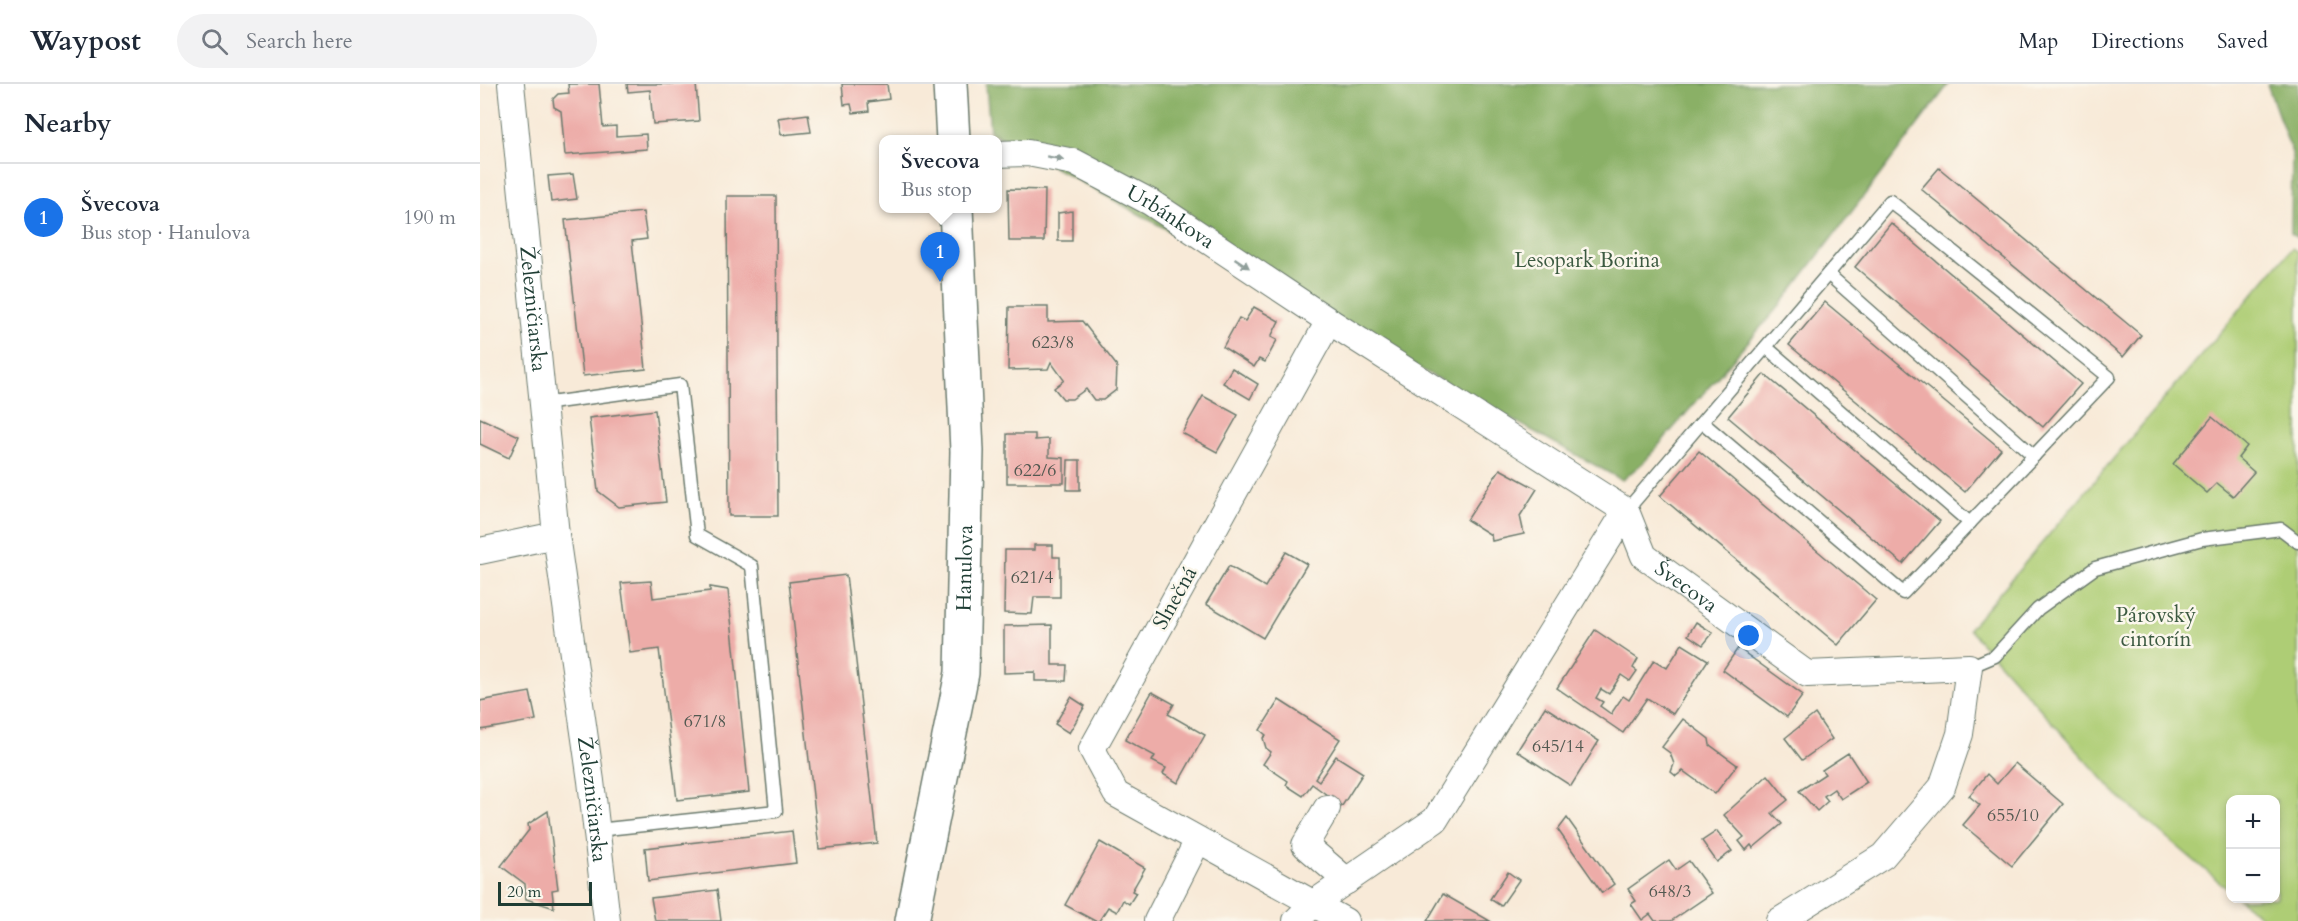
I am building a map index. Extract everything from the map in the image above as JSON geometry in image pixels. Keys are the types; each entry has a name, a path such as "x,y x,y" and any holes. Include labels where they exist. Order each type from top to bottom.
{"street":[{"name":"Železničiarska","path":"511,84 556,535 597,830 607,921"},
{"path":"950,84 953,135"},
{"name":"Urbánkova","path":"1002,154 1028,153 1074,162 1150,202 1329,321"},
{"name":"Hanulova","path":"912,921 962,673 967,451 956,213"},
{"path":"1296,921 1314,903 1435,820 1626,511 1329,321"},
{"name":"Slnečná","path":"1329,321 1092,749 1116,794 1345,921"},
{"name":"Švecova","path":"1626,511 1644,556 1807,674 1969,668"},
{"path":"480,551 556,535"},
{"path":"1779,921 1883,856 1942,787 1960,734 1969,668"},
{"path":"1327,808 1305,845 1347,881"},
{"path":"1157,921 1198,840"}],"lane":[{"path":"1626,511 1890,201 2109,377 1903,593 1702,422"},
{"path":"1828,274 2034,456"},
{"path":"1766,347 1970,523"},
{"path":"543,404 680,386 697,535 753,566 776,811 597,830"},
{"path":"1969,668 1995,656 2038,609 2095,567 2202,539 2224,536 2281,530 2298,542"}],"green space":[{"name":"Lesopark Borina","path":"986,84 1949,84 1786,298 1645,461 1622,480 1002,139 1002,135 990,132"},
{"path":"2267,84 2298,84 2298,238 2291,233 2292,153"},
{"name":"Párovský cintorín","path":"2292,248 2298,252 2298,921 2266,921 2244,903 2280,903 2280,795 2226,795 2226,888 2118,796 1969,629"}],"building":[{"path":"568,84 599,84 603,127 616,126 616,136 646,134 647,149 565,155 561,111 554,107 553,99 558,94 569,93"},
{"path":"627,84 696,84 699,121 653,124 650,90 628,92"},
{"path":"842,84 887,84 889,99 868,102 869,111 853,113 851,104 844,105"},
{"path":"808,114 811,132 781,135 778,118"},
{"path":"1939,168 2141,335 2123,357 1921,189"},
{"path":"573,174 577,199 551,202 548,176"},
{"path":"1008,189 1045,190 1044,241 1009,241"},
{"path":"727,196 776,196 778,516 729,516"},
{"path":"1072,211 1072,241 1058,241 1058,213"},
{"path":"643,212 647,239 632,241 646,369 583,376 565,220"},
{"path":"1891,223 2081,384 2043,427 1855,267"},
{"path":"1825,302 2001,449 1965,492 1789,345"},
{"path":"1009,307 1048,307 1048,322 1082,321 1117,366 1116,390 1103,400 1094,400 1086,389 1072,399 1063,399 1054,388 1064,380 1051,362 1048,369 1008,370"},
{"path":"1254,307 1279,321 1271,337 1277,340 1265,362 1259,359 1254,367 1223,347 1239,318 1245,321"},
{"path":"1232,368 1258,384 1250,399 1223,383"},
{"path":"1764,374 1940,521 1903,564 1728,417"},
{"path":"1203,396 1238,415 1217,452 1182,433"},
{"path":"655,410 666,502 619,507 598,491 589,418"},
{"path":"2212,417 2247,446 2238,458 2254,472 2233,496 2217,483 2207,493 2173,464"},
{"path":"480,418 519,436 509,458 480,444"},
{"path":"1007,434 1035,434 1035,440 1049,439 1049,457 1064,458 1064,483 1007,483"},
{"path":"1699,451 1876,600 1838,645 1660,496"},
{"path":"1068,460 1080,460 1080,490 1067,490"},
{"path":"1500,469 1537,489 1520,516 1524,534 1492,541 1491,535 1467,520"},
{"path":"1034,545 1053,545 1053,557 1060,557 1060,597 1034,597 1032,614 1004,613 1005,550 1034,550"},
{"path":"1286,552 1307,564 1263,638 1206,604 1229,566 1265,587"},
{"path":"846,575 877,843 819,849 789,582"},
{"path":"651,581 653,598 710,591 710,587 728,590 749,792 677,800 659,649 630,653 621,583"},
{"path":"1696,622 1713,633 1703,645 1688,635"},
{"path":"1052,625 1052,665 1067,665 1066,681 1035,681 1035,672 1004,673 1004,626"},
{"path":"1595,630 1638,659 1633,668 1637,671 1630,681 1621,675 1609,694 1601,689 1596,698 1603,702 1600,706 1611,714 1623,696 1629,700 1654,660 1667,668 1682,644 1708,660 1673,714 1647,698 1623,733 1557,688"},
{"path":"1738,648 1803,695 1787,717 1723,670"},
{"path":"530,692 536,720 480,730 480,701"},
{"path":"1152,692 1174,704 1168,714 1205,735 1178,783 1163,774 1166,768 1152,761 1155,756 1125,740"},
{"path":"1071,697 1085,706 1069,733 1055,724"},
{"path":"1279,700 1340,739 1315,778 1319,781 1336,756 1363,773 1342,806 1312,784 1303,796 1286,785 1288,781 1263,764 1271,752 1266,748 1263,738 1266,735 1260,730"},
{"path":"1545,707 1599,741 1571,786 1517,751"},
{"path":"1815,714 1832,739 1802,760 1785,738"},
{"path":"1683,719 1709,739 1710,745 1737,765 1715,794 1683,771 1676,776 1671,772 1674,764 1670,753 1662,747"},
{"path":"1848,753 1867,782 1841,799 1834,789 1824,796 1828,801 1817,811 1799,791 1825,774 1822,770"},
{"path":"2015,763 2063,804 2012,866 1963,825 1980,805 1969,796 1987,774 1997,784"},
{"path":"1768,775 1788,800 1772,813 1782,824 1753,848 1751,845 1746,850 1739,841 1744,837 1724,815"},
{"path":"548,811 558,889 552,890 554,908 526,899 525,884 501,866 529,830 528,824"},
{"path":"1567,818 1614,884 1602,893 1558,830"},
{"path":"792,831 796,863 648,881 645,848"},
{"path":"1717,831 1732,851 1717,862 1702,841"},
{"path":"1100,842 1145,868 1132,891 1136,893 1129,904 1123,900 1117,912 1108,907 1099,921 1095,921 1065,905"},
{"path":"1669,860 1676,870 1689,861 1712,893 1671,921 1655,921 1650,914 1642,920 1631,904 1636,901 1628,889"},
{"path":"1508,872 1519,880 1501,906 1490,899"},
{"path":"717,890 721,921 655,921 651,898"},
{"path":"1443,894 1490,921 1427,921"}],"place":[{"name":"Švecova","path":"940,282"}]}
